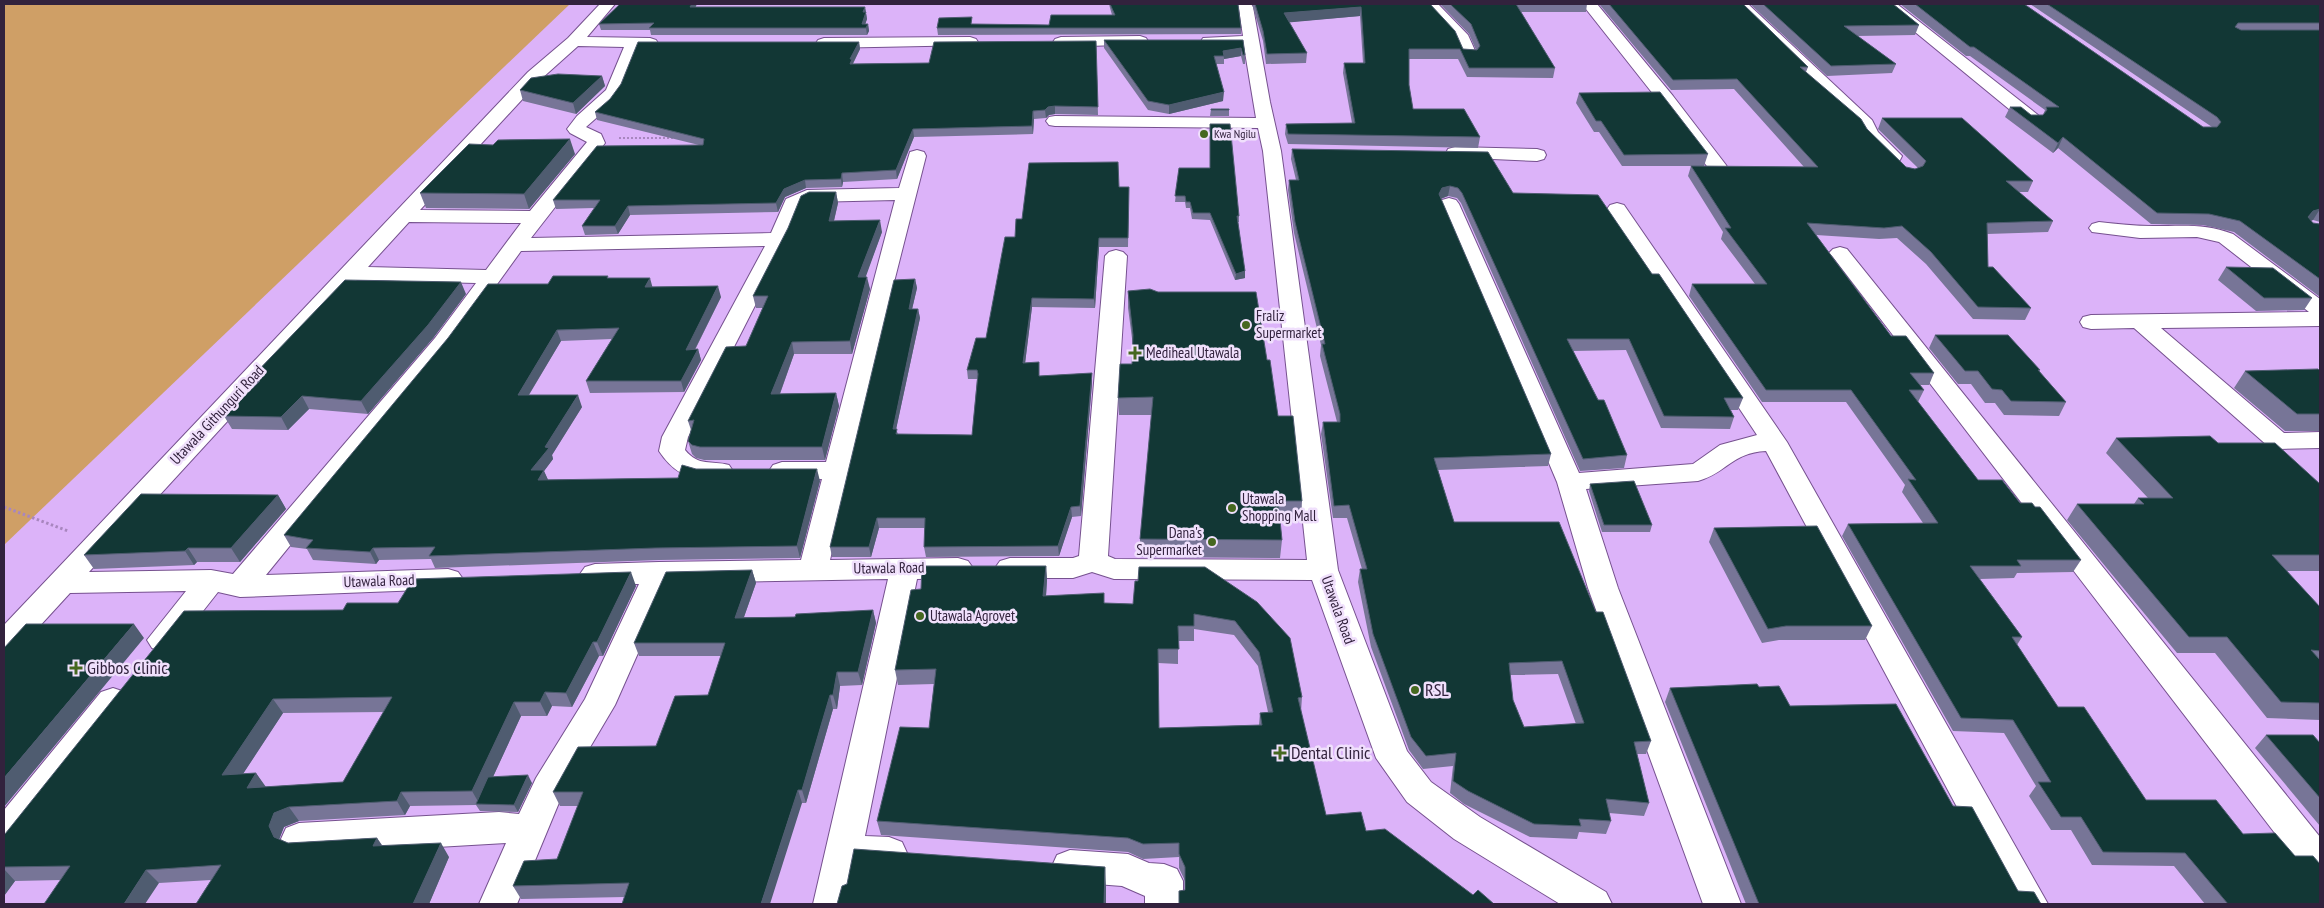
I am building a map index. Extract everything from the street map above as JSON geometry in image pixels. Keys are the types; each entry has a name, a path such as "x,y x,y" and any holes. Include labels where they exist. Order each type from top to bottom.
{"street":[{"name":"Utawala Githunguri Road","path":"4,645 534,76 574,41 608,4"},
{"path":"1242,4 1246,7 1253,41 1266,123 1282,151 1324,570"},
{"path":"1430,4 1462,38 1469,55"},
{"path":"1589,4 1667,100 1719,169"},
{"path":"1740,4 1866,124 1870,134 1904,166"},
{"path":"1888,4 2032,119"},
{"path":"574,41 662,43"},
{"path":"1046,42 1154,41"},
{"path":"1194,41 1253,41"},
{"path":"810,43 987,42"},
{"path":"4,836 137,671 225,583 443,344 536,217 596,143 594,138 576,129 579,122 601,106 614,91 632,43"},
{"path":"1056,121 1266,123"},
{"path":"1439,153 1537,154"},
{"path":"813,569 880,294 917,156"},
{"path":"836,470 752,471 690,469 680,462 672,452 675,437 779,239 794,203 798,199 807,196 908,194"},
{"path":"1449,204 1570,482 1603,588 1722,904"},
{"path":"1617,209 1774,442 2029,904"},
{"path":"403,216 536,217"},
{"path":"2099,228 2155,232 2196,229 2209,231 2226,238 2320,310"},
{"path":"516,245 779,239"},
{"path":"1840,253 2320,864"},
{"path":"1093,562 1116,256"},
{"path":"350,273 491,277"},
{"path":"2091,322 2320,319"},
{"path":"2139,321 2278,441 2320,440"},
{"path":"1570,482 1698,472 1712,466 1724,454 1743,445 1774,442"},
{"name":"Utawala Road","path":"569,575 813,569 1073,568 1093,562 1114,569 1324,570 1393,758 1419,792 1467,828 1593,904"},
{"path":"832,904 906,568"},
{"path":"498,904 548,788 600,705 659,572"},
{"name":"Utawala Road","path":"62,583 225,583 479,578"},
{"path":"299,839 499,827 530,831"},
{"path":"843,850 922,856"},
{"path":"1040,864 1128,870 1143,879 1164,882 1164,904"}],"path":[{"path":"594,138 682,138"},
{"path":"4,507 99,543"}],"shaded area":[{"path":"4,4 570,4 4,545"}],"building":[{"path":"620,4 692,4 690,7 865,7 863,12 866,12 862,24 868,24 866,28 649,28 654,23 599,24"},
{"path":"1110,4 1238,4 1241,28 937,28 939,18 972,17 971,24 1049,25 1051,15 1115,15"},
{"path":"1255,4 1430,4 1455,31 1463,49 1477,50 1480,46 1471,24 1450,4 1516,4 1555,68 1469,68 1460,49 1409,49 1409,85 1413,109 1464,109 1480,137 1288,134 1286,124 1355,123 1344,63 1365,63 1361,7 1284,13 1307,53 1267,54"},
{"path":"1609,4 1743,4 1808,67 1800,67 1861,119 1867,129 1906,167 1915,169 1923,166 1926,161 1882,118 1962,118 2033,181 2006,181 2053,221 1987,223 1988,267 1993,267 2031,308 1978,307 1931,252 1902,226 1884,228 1807,223 1891,336 1906,336 1934,373 1910,373 1924,390 1909,390 1978,480 2002,480 2020,503 2032,503 2035,507 2040,507 2081,560 2017,560 2021,566 1970,566 2022,637 2012,637 2058,707 2084,707 2146,800 2216,800 2243,834 2275,833 2295,856 2313,856 2320,864 2320,904 2228,904 2185,853 2103,852 2081,817 2061,817 2038,782 2051,782 2013,720 1961,718 1848,524 1938,523 1908,479 1916,480 1851,390 1766,390 1692,284 1767,284 1725,228 1731,228 1691,166 1818,167 1737,79 1673,80"},
{"path":"1763,4 1893,4 1919,25 1844,26 1896,64 1831,66"},
{"path":"1915,4 2024,4 2203,127 2217,127 2221,122 2217,117 2047,4 2320,4 2320,23 2238,23 2235,27 2241,30 2320,30 2320,209 2313,211 2308,217 2313,223 2320,224 2320,279 2240,221 2209,214 2157,213 2063,137 2058,143 2010,107 2021,107 2031,115 2043,115 2047,110 2046,107 2059,107 1974,47 1970,47"},
{"path":"1104,40 1243,40 1245,55 1243,55 1241,48 1223,51 1224,56 1214,56 1224,92 1169,105 1148,101"},
{"path":"1096,41 1098,107 1055,106 1048,107 1045,110 1033,111 1032,126 913,129 896,170 842,173 841,179 805,180 784,189 776,203 628,206 615,226 582,226 600,200 553,200 597,146 703,145 704,139 595,112 610,99 621,84 638,42 859,42 850,59 852,59 850,64 929,63 934,42"},
{"path":"558,74 602,76 573,103 520,90 531,78"},
{"path":"1660,92 1708,154 1624,155 1601,121 1596,121 1579,93"},
{"path":"1229,109 1229,110 1211,110"},
{"path":"1210,124 1230,124 1239,216 1237,216 1245,271 1236,274 1210,213 1193,213 1190,202 1186,202 1185,196 1175,196 1179,168 1210,168"},
{"path":"570,139 524,194 420,193 469,144 493,145 498,140"},
{"path":"1292,149 1488,152 1513,193 1598,195 1652,274 1659,274 1743,398 1724,398 1734,417 1664,416 1629,339 1567,339 1598,400 1604,400 1627,455 1583,459 1462,193 1458,188 1450,186 1442,188 1439,194 1551,454 1434,458 1454,522 1559,522 1596,612 1603,612 1651,741 1634,742 1649,803 1606,799 1611,821 1579,819 1581,826 1534,824 1468,791 1453,781 1456,753 1426,756 1411,737 1373,634 1360,569 1367,569 1349,505 1334,506 1323,422 1340,422 1340,414 1322,344 1325,344 1295,222 1289,180 1299,180","holes":["1562,661 1584,723 1524,727 1513,700 1509,663"]},
{"path":"1118,162 1119,187 1129,187 1128,238 1099,238 1094,299 1032,298 1023,363 1039,362 1039,376 1092,373 1080,506 1071,507 1058,546 924,547 925,518 877,518 869,547 830,547 894,280 915,279 909,309 918,309 893,429 897,429 896,434 972,435 978,374 977,370 967,370 976,338 986,338 1005,237 1015,237 1016,219 1022,219 1029,163"},
{"path":"809,192 836,192 829,221 880,220 858,277 867,277 850,341 792,342 771,394 836,393 822,447 700,447 692,445 688,441 694,420 688,421 726,347 746,346 768,296 753,296 788,228 801,196"},
{"path":"2226,267 2273,268 2312,298 2264,298"},
{"path":"553,276 650,278 645,287 718,286 686,350 698,349 681,381 586,381 619,328 557,330 518,395 578,395 545,447 549,448 531,470 544,470 538,480 678,478 682,465 696,469 817,469 797,546 655,548 429,556 435,547 373,548 370,552 306,548 313,540 284,535 448,338 488,284 548,284"},
{"path":"345,280 461,282 428,325 361,401 302,396 281,417 224,416 260,381 249,380"},
{"path":"1150,289 1158,292 1256,292 1267,360 1270,360 1278,416 1293,416 1302,501 1278,501 1282,540 1140,539 1153,397 1118,398 1120,364 1132,364 1133,335 1128,291"},
{"path":"1935,335 2008,335 2066,402 2011,401 2002,390 1992,389 1978,371 1965,371"},
{"path":"2318,369 2320,371 2320,414 2297,414 2245,371"},
{"path":"2210,436 2218,443 2275,443 2320,484 2320,555 2272,555 2320,607 2320,651 2311,650 2320,660 2320,703 2281,702 2227,637 2189,637 2077,504 2144,504 2138,498 2173,498 2116,438"},
{"path":"1634,481 1652,525 1604,525 1590,484"},
{"path":"141,494 278,495 231,548 188,548 185,551 84,555"},
{"path":"1817,526 1872,626 1786,626 1768,629 1714,528"},
{"path":"922,566 1046,566 1043,596 1104,593 1104,603 1133,604 1135,581 1138,581 1139,567 1205,567 1257,602 1290,638 1302,697 1298,698 1326,815 1361,812 1366,831 1385,829 1473,895 1478,890 1494,904 1179,904 1179,891 1185,890 1185,867 1179,854 1179,843 1143,844 1128,838 877,821 900,727 929,728 936,669 895,670 911,590 921,589","holes":["1194,614 1235,621 1259,652 1273,712 1260,713 1262,725 1159,728 1158,649 1179,649 1178,626 1194,626"]},
{"path":"752,570 735,618 795,617 796,614 873,610 858,672 837,672 833,695 830,695 802,790 798,790 761,904 622,904 629,883 513,886 524,861 557,859 583,792 553,792 578,747 656,746 675,696 708,695 725,643 634,643 666,572"},
{"path":"631,572 597,642 593,642 566,693 545,692 540,702 514,702 472,791 401,792 397,801 289,807 274,813 269,826 274,837 288,843 377,838 373,846 441,843 413,904 196,904 221,865 146,870 124,904 44,904 70,866 4,867 4,835 184,611 343,610 347,603 398,603 413,579","holes":["392,697 343,782 247,788 256,773 222,775 273,699"]},
{"path":"26,624 134,624 4,778 4,648"},
{"path":"1757,684 1759,687 1779,686 1790,706 1896,704 1953,806 1972,807 2018,891 2034,892 2041,904 1759,904 1670,688"},
{"path":"2266,735 2313,735 2320,743 2320,798"},
{"path":"528,775 514,805 476,804 488,777"},
{"path":"854,849 1105,867 1104,904 837,904 842,886 847,884"}],"place":[{"name":"Kwa Ngilu","path":"1204,134"},
{"name":"Fraliz Supermarket","path":"1246,325"},
{"name":"Mediheal Utawala","path":"1135,353"},
{"name":"Utawala Shopping Mall","path":"1232,508"},
{"name":"Dana's Supermarket","path":"1212,542"},
{"name":"Utawala Agrovet","path":"920,616"},
{"name":"Gibbos Clinic","path":"76,668"},
{"name":"RSL","path":"1415,690"},
{"name":"Dental Clinic","path":"1280,753"}]}
